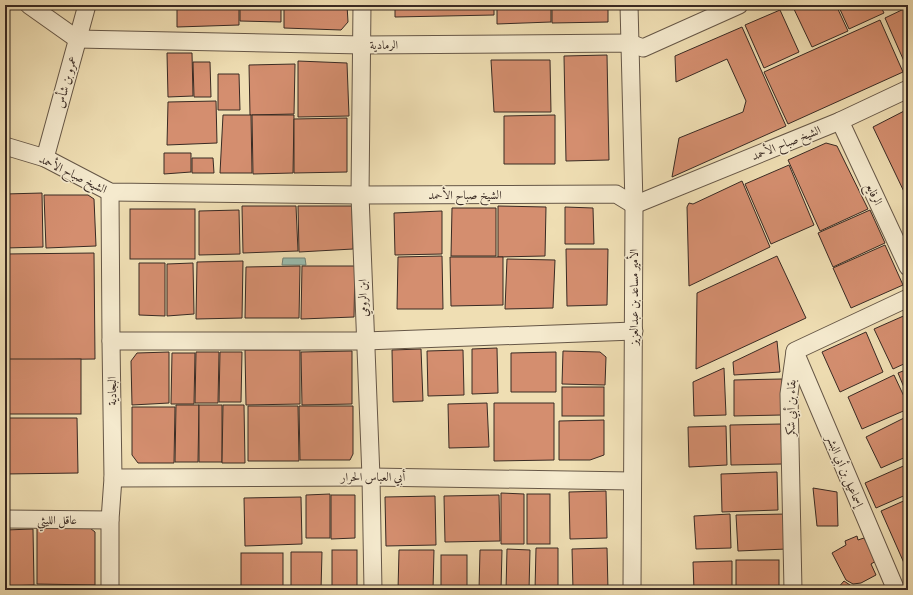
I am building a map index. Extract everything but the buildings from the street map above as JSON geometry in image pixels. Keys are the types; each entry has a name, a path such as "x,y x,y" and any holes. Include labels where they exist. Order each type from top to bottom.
{"street":[{"path":"29,5 77,39"},
{"name":"عمرو بن شأس","path":"45,158 87,5"},
{"name":"ابن الرومي","path":"362,5 363,45 360,195 371,477 373,590"},
{"name":"الأمير مساعد بن عبدالعزيز","path":"630,5 634,205 632,590"},
{"name":"الرمادية","path":"77,39 363,45 630,43 643,48 739,5"},
{"name":"الشيخ صباح الأحمد","path":"5,146 45,158 110,192 360,195 616,194 634,205 840,121 908,89"},
{"name":"الرفايع","path":"840,121 908,267"},
{"name":"البجادية","path":"110,192 113,478 110,520 110,590"},
{"path":"795,351 908,298"},
{"path":"111,342 365,341 634,331"},
{"name":"بقاء بن أبي شكر","path":"793,590 790,394 795,351"},
{"name":"إسماعيل بن أبي البشر","path":"795,351 896,590"},
{"name":"أبي العباس الحرار","path":"113,478 371,477 632,482"},
{"name":"عاقل الليثي","path":"5,519 110,520"}],"shaded area":[{"path":"283,258 305,258 306,265 282,265"}]}
